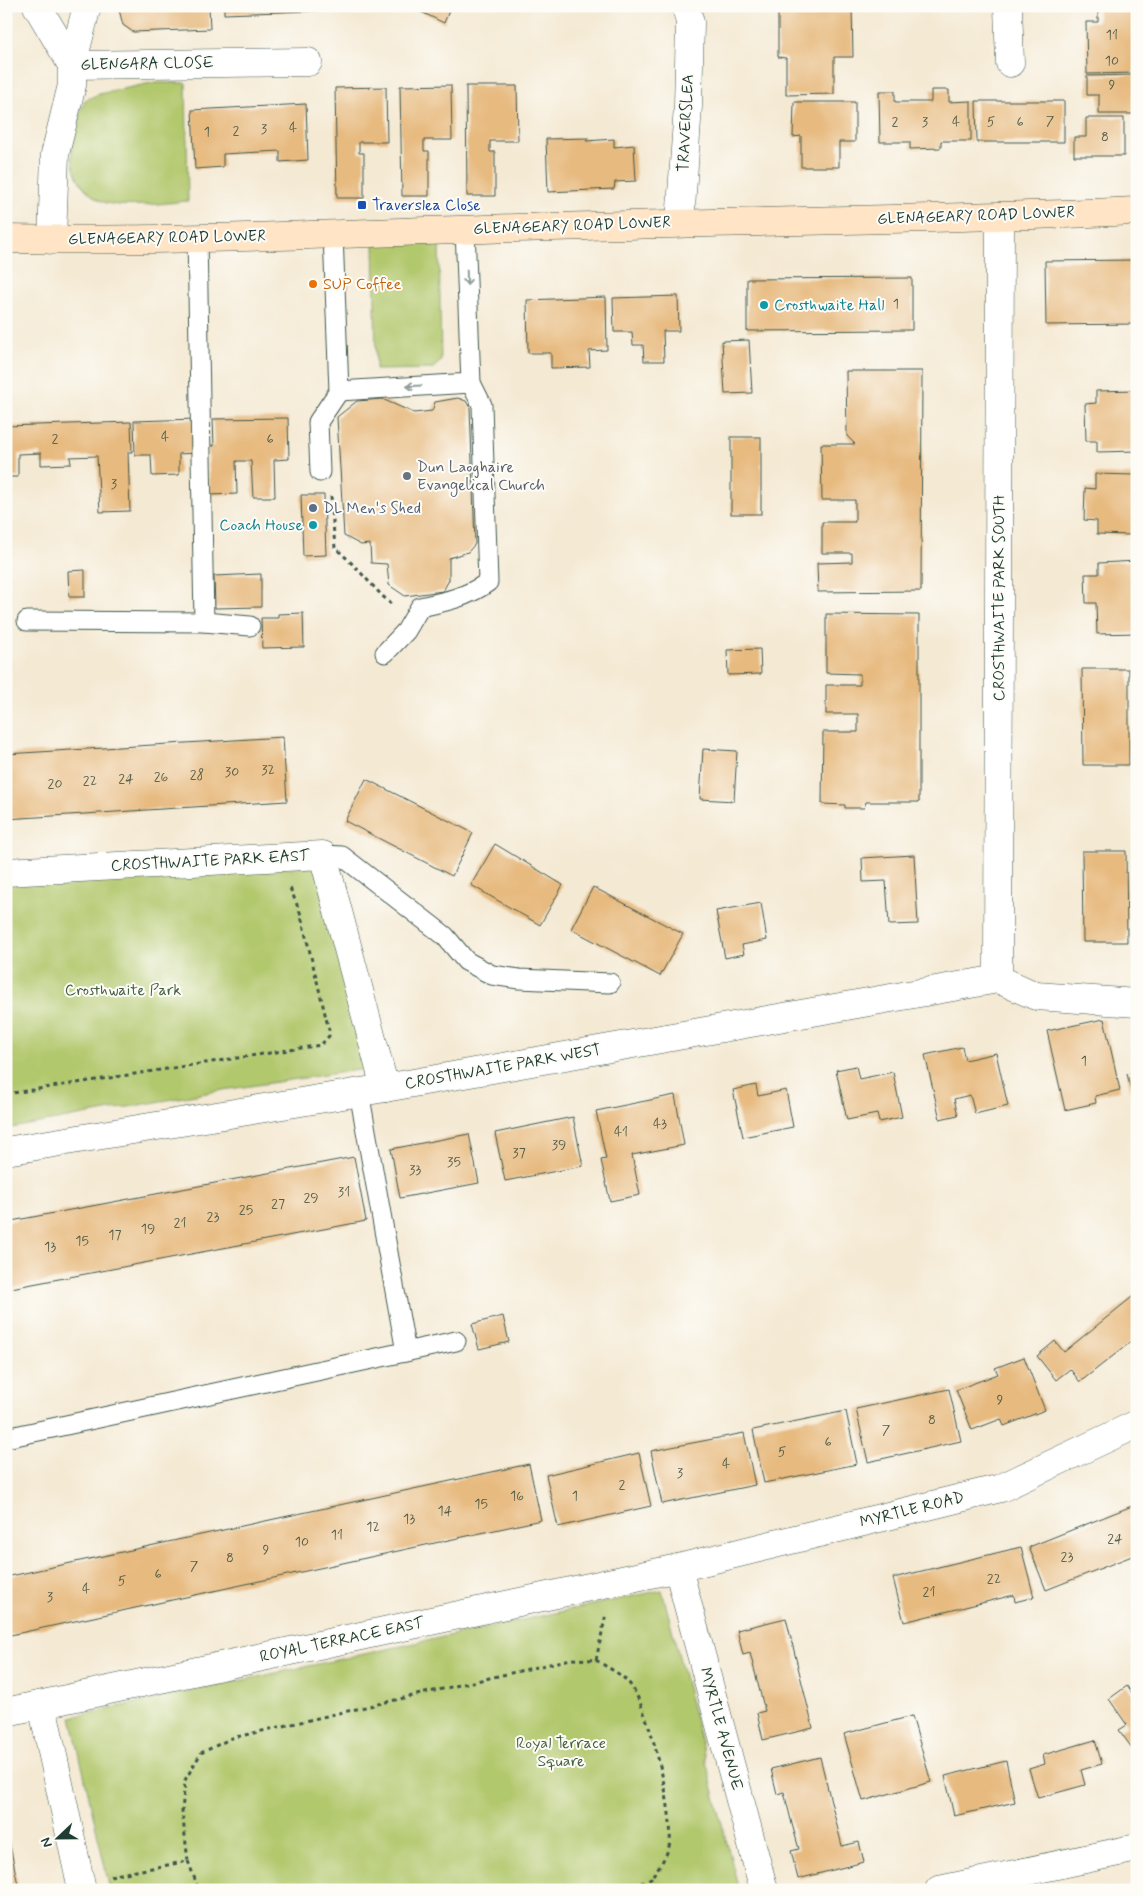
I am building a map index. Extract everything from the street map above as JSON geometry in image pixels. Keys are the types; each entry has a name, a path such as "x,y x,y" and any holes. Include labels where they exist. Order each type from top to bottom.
{"main road":[{"name":"GLENAGEARY ROAD LOWER","path":"6,239 52,240 333,234 680,223 1000,217 1137,211"}],"street":[{"path":"37,6 72,65"},
{"path":"72,65 87,6"},
{"path":"1008,6 1010,63"},
{"name":"TRAVERSLEA","path":"680,223 688,106 688,15"},
{"name":"GLENGARA CLOSE","path":"52,240 56,154 72,85 72,65 308,62"},
{"name":"CROSTHWAITE PARK SOUTH","path":"998,979 1000,217"},
{"name":"CROSTHWAITE PARK EAST","path":"6,872 323,855 372,1090"},
{"path":"998,979 1036,996 1137,1004"},
{"name":"CROSTHWAITE PARK WEST","path":"6,1151 372,1090 998,979"},
{"name":"MYRTLE ROAD","path":"678,1568 1001,1488 1137,1424"},
{"name":"ROYAL TERRACE EAST","path":"6,1712 678,1568"},
{"name":"MYRTLE AVENUE","path":"678,1568 764,1890"},
{"path":"42,1705 81,1886"},
{"path":"939,1890 1137,1848"}],"lane":[{"path":"385,653 406,631 420,607 453,600 478,590 488,582 482,405 470,383 465,229"},
{"path":"320,472 318,422 339,390 333,234"},
{"path":"197,237 204,622"},
{"path":"339,390 470,383"},
{"path":"27,621 204,622 250,626"},
{"path":"323,855 342,856 445,936 466,961 492,975 519,979 610,983"},
{"path":"372,1090 406,1352"},
{"path":"6,1438 456,1341"}],"path":[{"path":"320,472 329,481 335,548 354,563 374,589 393,606 420,607"},
{"path":"6,1094 322,1045 329,1036 329,1030 300,912 289,885"},
{"path":"596,1660 614,1582"},
{"path":"198,1890 188,1860 182,1811 185,1780 201,1752 232,1738 571,1660 596,1660 628,1682 646,1715 669,1809 670,1841 664,1860 651,1878 627,1890"},
{"path":"81,1886 188,1860"},
{"path":"651,1878 659,1890"}],"green space":[{"path":"151,83 186,83 188,201 136,206 102,202 82,185 73,165 72,143 74,132 85,100 99,94"},
{"path":"439,239 441,361 432,369 376,370 374,241"},
{"name":"Crosthwaite Park","path":"316,866 365,1069 223,1090 6,1129 6,881"},
{"name":"Royal Terrace Square","path":"662,1590 739,1890 110,1890 71,1717"}],"building":[{"path":"118,6 209,6 210,29 133,32 123,25"},
{"path":"224,6 338,6 338,10 224,14"},
{"path":"409,6 451,6 444,23"},
{"path":"778,6 852,6 853,57 834,57 834,94 786,95 786,58 778,57"},
{"path":"1086,6 1137,6 1137,73 1087,74 1086,22 1098,22 1098,9 1086,9"},
{"path":"1136,75 1137,114 1099,114 1099,95 1087,95 1087,76"},
{"path":"451,85 452,140 424,140 424,151 429,151 429,196 402,196 400,86"},
{"path":"466,86 517,86 518,141 490,141 490,152 495,152 495,196 467,196"},
{"path":"386,87 387,142 359,142 359,153 364,153 364,198 337,198 335,88"},
{"path":"931,90 949,90 949,102 971,101 971,141 941,141 941,148 910,149 910,142 880,142 879,91 895,91 895,102 931,102"},
{"path":"976,101 1064,101 1064,142 977,142"},
{"path":"794,102 855,102 855,142 839,142 839,167 801,167 801,136 793,137"},
{"path":"306,104 308,160 280,162 280,151 223,154 223,167 195,169 192,110"},
{"path":"1086,118 1124,118 1124,156 1074,156 1074,137 1086,137"},
{"path":"589,138 586,141 614,139 614,147 634,145 636,181 615,182 614,189 548,192 546,139"},
{"path":"1135,260 1136,324 1046,325 1045,261"},
{"path":"912,278 912,330 747,331 747,279"},
{"path":"678,296 679,331 663,331 664,361 644,361 643,345 633,345 632,332 614,332 613,298"},
{"path":"606,297 607,350 589,351 590,367 551,368 551,353 528,353 527,300"},
{"path":"749,340 752,393 725,394 722,341"},
{"path":"846,371 922,371 921,591 818,592 817,563 852,562 852,553 822,553 822,522 855,522 855,500 822,500 821,444 855,444 847,436"},
{"path":"1137,390 1137,451 1097,452 1097,441 1086,441 1085,404 1096,403 1096,391"},
{"name":"Dun Laoghaire Evangelical Church","path":"458,398 466,401 470,408 475,544 468,552 449,558 449,580 443,591 405,596 389,585 387,564 371,563 370,544 361,545 344,536 337,417 357,401 382,399 414,413 432,411 435,402"},
{"path":"288,418 289,459 274,460 275,497 253,497 251,461 236,461 237,494 210,495 208,446 214,446 213,419"},
{"path":"196,419 196,453 179,454 179,475 152,476 151,455 135,455 134,421"},
{"path":"131,422 132,452 128,452 130,511 100,512 97,456 70,457 71,464 41,465 41,453 18,454 18,477 6,477 6,426"},
{"path":"731,437 761,437 761,514 731,514"},
{"path":"1095,474 1135,475 1133,535 1097,534 1097,521 1084,520 1085,488 1095,489"},
{"name":"Coach House","path":"301,495 324,495 326,555 303,556"},
{"path":"1137,561 1137,633 1097,634 1096,603 1086,603 1085,574 1099,574 1099,563"},
{"path":"85,570 85,597 69,597 68,571"},
{"path":"261,574 261,607 215,608 214,576"},
{"path":"303,613 304,647 262,648 261,618 278,618 278,614"},
{"path":"826,614 919,615 919,802 866,802 864,808 845,808 845,805 822,804 823,732 858,732 858,714 826,714 826,685 860,685 860,674 826,673"},
{"path":"760,649 761,674 728,675 727,650"},
{"path":"1082,669 1129,669 1129,765 1083,765"},
{"path":"283,737 287,801 6,819 6,754"},
{"path":"703,749 737,751 734,801 700,799"},
{"path":"366,779 473,833 452,876 345,821"},
{"path":"495,844 563,885 540,925 471,885"},
{"path":"1082,851 1126,851 1127,942 1083,942"},
{"path":"914,855 918,924 889,925 886,881 863,882 862,858"},
{"path":"593,887 683,934 660,976 571,929"},
{"path":"761,903 767,940 742,945 744,954 725,958 716,911"},
{"path":"1104,1019 1120,1090 1095,1096 1096,1103 1065,1110 1047,1031"},
{"path":"962,1047 965,1060 996,1053 1008,1106 975,1114 970,1095 954,1099 958,1115 940,1119 925,1055"},
{"path":"856,1066 859,1079 893,1072 902,1117 879,1122 877,1114 847,1120 836,1070"},
{"path":"1137,1071 1137,1110 1136,1110 1127,1074"},
{"path":"756,1085 758,1096 786,1090 793,1127 743,1137 733,1090"},
{"path":"675,1095 684,1145 632,1155 640,1195 610,1201 601,1160 606,1159 596,1111"},
{"path":"573,1117 583,1166 505,1181 495,1133"},
{"path":"469,1134 479,1183 400,1198 391,1149"},
{"path":"354,1157 366,1221 6,1289 6,1222"},
{"path":"1137,1293 1137,1337 1080,1382 1070,1369 1056,1380 1037,1356 1055,1341 1064,1352"},
{"path":"503,1316 509,1342 479,1349 472,1324"},
{"path":"1024,1357 1045,1410 1004,1426 1001,1419 972,1430 956,1390 998,1374 995,1368"},
{"path":"949,1389 961,1441 868,1462 856,1409"},
{"path":"846,1411 857,1464 764,1483 753,1430"},
{"path":"744,1433 755,1485 662,1504 651,1451"},
{"path":"639,1453 651,1506 558,1527 546,1475"},
{"path":"529,1464 541,1520 6,1636 6,1577"},
{"path":"1137,1504 1137,1554 1046,1590 1029,1547"},
{"path":"1021,1547 1034,1597 1015,1602 1014,1595 904,1622 893,1578"},
{"path":"786,1618 813,1728 763,1740 757,1713 765,1711 750,1653 743,1655 737,1630"},
{"path":"1127,1686 1137,1700 1137,1755 1119,1730 1127,1725 1109,1699"},
{"path":"912,1716 931,1782 863,1801 844,1734"},
{"path":"1095,1740 1102,1764 1081,1770 1085,1785 1038,1798 1029,1769 1045,1764 1043,1755"},
{"path":"820,1757 842,1846 859,1842 864,1862 798,1879 791,1851 799,1849 784,1792 777,1794 771,1769"},
{"path":"1006,1761 1015,1802 954,1816 945,1776"},
{"path":"7,1830 19,1890 6,1890"}],"place":[{"name":"Traverslea Close","path":"362,205"},
{"name":"SUP Coffee","path":"313,284"},
{"name":"Crosthwaite Hall","path":"764,305"},
{"name":"Dun Laoghaire Evangelical Church","path":"407,476"},
{"name":"DL Men's Shed","path":"313,508"},
{"name":"Coach House","path":"313,525"}]}
